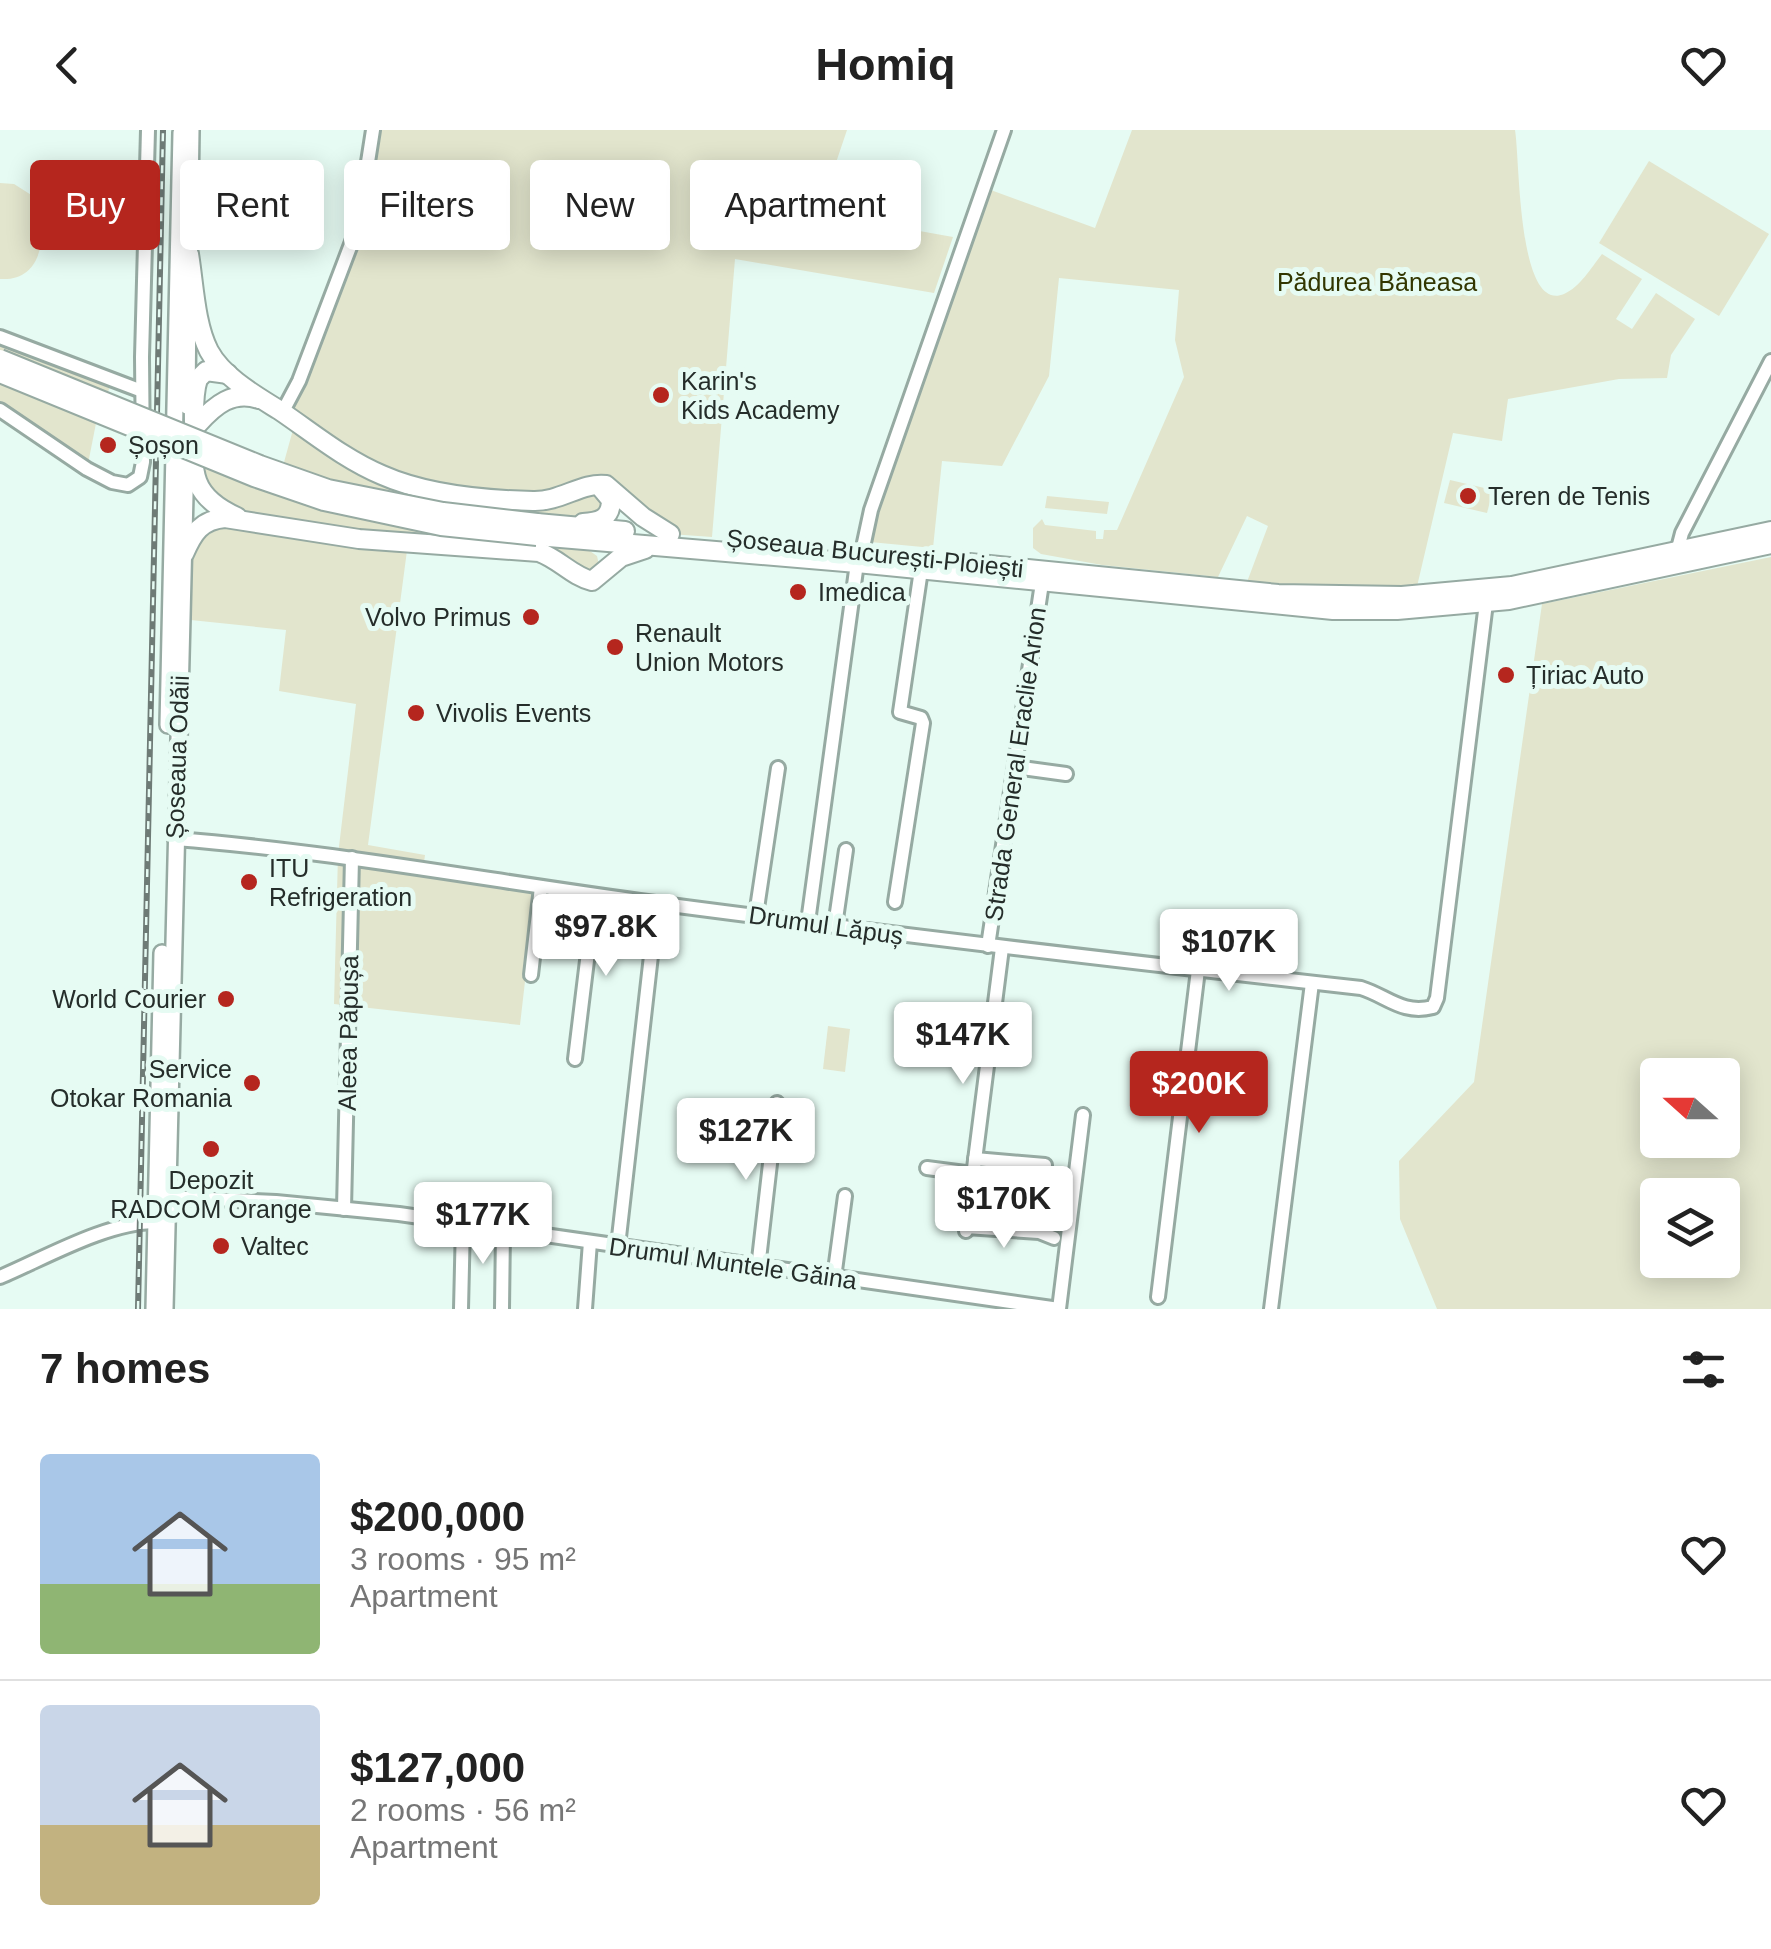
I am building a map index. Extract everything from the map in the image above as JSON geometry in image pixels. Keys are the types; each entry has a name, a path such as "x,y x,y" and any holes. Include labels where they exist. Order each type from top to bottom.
{"highway":[{"path":"184,554 202,525 217,519 251,520 340,537 540,552 585,580 598,579 624,555 668,540 611,487 590,485 555,500 536,501 421,488 382,476 344,456 226,373 206,344 189,254"},
{"name":"Șoseaua București-Ploiești","path":"0,359 328,489 536,529"},
{"path":"180,368 196,419"},
{"path":"226,373 210,370 199,376 196,465 204,485 222,504 251,520"},
{"name":"Șoseaua București-Ploiești","path":"0,373 254,477 324,501 441,526 536,529 1334,597 1415,596 1512,586 1771,532"},
{"path":"226,373 206,376 201,391 210,400 247,396 264,400"},
{"path":"196,419 228,399"},
{"path":"556,531 594,522 608,514 609,496 590,485"},
{"path":"556,531 597,556 598,570 585,580"},
{"name":"Șoseaua București-Ploiești","path":"859,557 921,570 1333,610 1486,603 1771,544"}],"main road":[{"path":"180,368 181,130"},
{"name":"Șoseaua Odăii","path":"154,1309 180,368 189,254 191,130"},
{"name":"Șoseaua Odăii","path":"165,1309 184,554 180,368"}],"street":[{"path":"0,410 112,482 128,485 136,482 142,471 148,130"},
{"path":"282,412 299,381 358,226 373,130"},
{"path":"859,557 871,510 1004,130"},
{"path":"0,337 142,391"},
{"path":"1677,552 1682,533 1771,360"},
{"name":"Șoseaua București-Ploiești","path":"808,922 859,557"},
{"name":"Șoseaua București-Ploiești","path":"895,902 923,723 921,718 900,712 921,570"},
{"name":"Strada General Eraclie Arion","path":"995,947 1014,767 1042,583"},
{"name":"Drumul Lăpuș","path":"175,840 352,858 595,895 995,947 1361,988 1376,992 1394,1006 1427,1010 1436,998 1486,603"},
{"path":"1014,767 1066,774"},
{"path":"756,916 778,768"},
{"path":"836,926 846,850"},
{"name":"Aleea Păpușa","path":"344,1209 352,858"},
{"path":"531,975 541,887"},
{"path":"575,1059 595,895"},
{"path":"618,1246 657,903"},
{"path":"995,947 966,1229 1038,1232 1054,1238"},
{"path":"1158,1296 1198,970"},
{"path":"1270,1309 1312,983"},
{"path":"758,1268 777,1103"},
{"path":"1059,1309 1083,1116"},
{"path":"927,1168 1045,1165"},
{"path":"834,1278 845,1196"},
{"name":"Drumul Muntele Găina","path":"167,1198 344,1209 462,1223 1059,1309"},
{"path":"0,1277 104,1234 138,1223 156,1222"},
{"path":"461,1309 462,1223"},
{"path":"502,1309 504,1230"},
{"path":"585,1309 590,1242"}],"green space":[{"path":"373,130 847,130 837,160 690,160 690,250 921,250 921,231 953,237 934,293 735,259 712,537 670,534 616,491 610,511 557,525 281,473 294,426 281,416 348,250 510,250 510,160 368,160"},
{"name":"Pădurea Băneasa","path":"1132,130 1515,130 1529,258 1537,281 1549,294 1570,291 1602,254 1642,279 1616,319 1632,329 1656,293 1695,319 1671,355 1667,378 1619,379 1508,399 1502,441 1453,433 1415,595 1244,590 1268,526 1247,516 1218,577 1102,565 1041,554 1033,548 1033,528 1042,519 1045,525 1096,531 1096,539 1103,539 1104,530 1117,530 1184,377 1175,340 1179,290 1059,278 1049,376 1002,466 942,461 933,548 870,542 870,528 988,189 1095,228"},
{"path":"1649,161 1769,234 1719,316 1599,243"},
{"path":"0,183 14,184 30,194 30,250 39,250 27,272 0,279"},
{"path":"0,337 113,380 104,401 0,357"},
{"path":"0,373 98,413 87,469 0,410"},
{"path":"196,454 587,549 597,556 595,574 554,558 408,543 368,845 425,855 423,870 536,886 520,1025 334,1004 338,855 356,704 279,691 286,630 181,619 184,554 217,519"},
{"name":"Teren de Tenis","path":"1450,480 1493,490 1487,513 1444,503"},
{"path":"1047,496 1109,502 1107,514 1045,508"},
{"path":"1771,557 1771,1309 1437,1309 1400,1219 1399,1161 1474,1082 1542,604"},
{"path":"828,1026 850,1029 845,1072 823,1069"}],"railway":[{"path":"138,1309 163,130"}],"place":[{"name":"Karin's Kids Academy","path":"661,395"},
{"name":"Șoșon","path":"108,445"},
{"name":"Teren de Tenis","path":"1468,496"},
{"name":"Imedica","path":"798,592"},
{"name":"Volvo Primus","path":"531,617"},
{"name":"Renault Union Motors","path":"615,647"},
{"name":"Țiriac Auto","path":"1506,675"},
{"name":"Vivolis Events","path":"416,713"},
{"name":"ITU Refrigeration","path":"249,882"},
{"name":"World Courier","path":"226,999"},
{"name":"Service Otokar Romania","path":"252,1083"},
{"name":"Depozit RADCOM Orange","path":"211,1149"},
{"name":"Valtec","path":"221,1246"}]}
